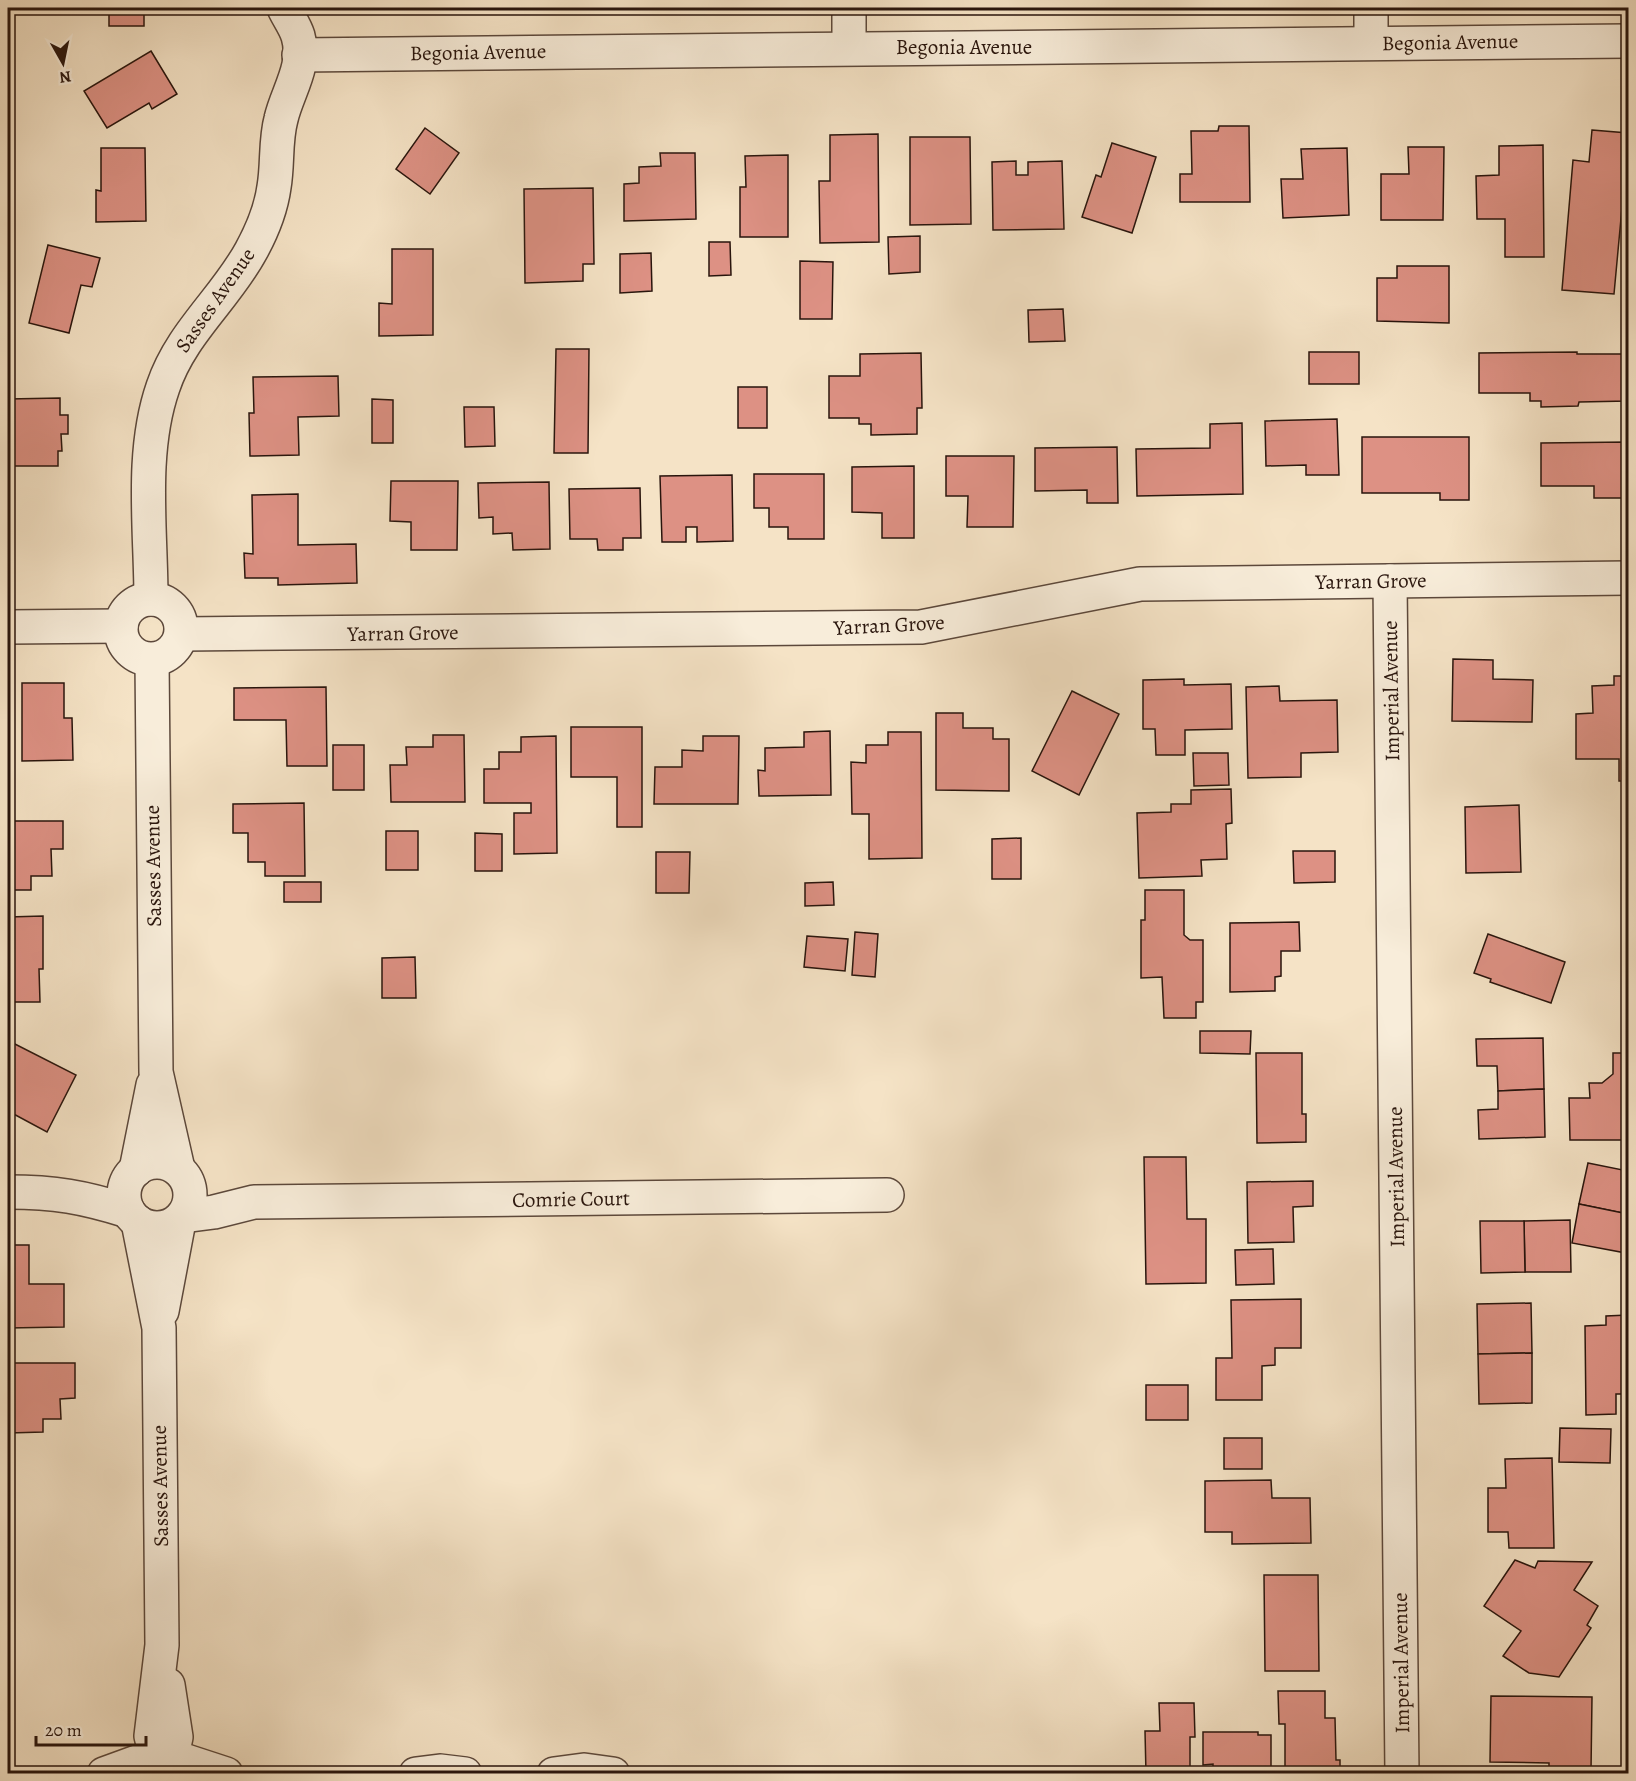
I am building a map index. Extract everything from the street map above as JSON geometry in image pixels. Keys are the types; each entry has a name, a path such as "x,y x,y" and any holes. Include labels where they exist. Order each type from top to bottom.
{"street":[{"name":"Sasses Avenue","path":"151,599 150,457 156,410 171,363 188,336 235,276 262,228 274,187 281,119 298,71 297,34 284,8"},
{"path":"849,8 849,48"},
{"path":"1371,8 1371,43"},
{"name":"Begonia Avenue","path":"299,55 1629,41"},
{"name":"Yarran Grove","path":"182,634 921,627 1140,584 1629,579"},
{"name":"Imperial Avenue","path":"1390,581 1402,1773"},
{"path":"151,599 160,600 175,609 182,634 174,650 168,655 152,660 132,653 125,646 121,626 123,618 134,604 151,599"},
{"path":"8,627 121,626"},
{"name":"Sasses Avenue","path":"152,660 156,1072 182,1198 159,1328 162,1645 176,1737 164,1766"},
{"name":"Sasses Avenue","path":"134,1172 156,1072"},
{"path":"8,1192 52,1192 97,1201 158,1228 182,1198 156,1162 142,1166 134,1172 52,1192"},
{"path":"133,1217 123,1196 134,1172"},
{"name":"Comrie Court","path":"182,1198 214,1212 254,1202 887,1195"},
{"name":"Sasses Avenue","path":"133,1217 159,1328"},
{"path":"104,1773 164,1766 226,1773"},
{"path":"554,1773 584,1770 614,1773"},
{"path":"416,1773 440,1771 465,1773"}],"building":[{"path":"109,8 161,8 161,13 144,13 144,26 109,26"},
{"path":"151,51 177,94 152,109 149,103 107,128 84,91"},
{"path":"1219,126 1249,126 1250,202 1180,202 1180,174 1192,174 1191,131 1218,131"},
{"path":"425,128 459,153 430,194 396,169"},
{"path":"1592,130 1628,133 1628,186 1624,186 1614,294 1562,290 1573,160 1589,162"},
{"path":"878,134 879,242 820,243 819,181 830,181 830,135"},
{"path":"910,137 970,137 971,224 910,225"},
{"path":"1112,143 1156,157 1132,233 1082,217 1096,175 1101,177"},
{"path":"1543,145 1544,257 1505,257 1505,219 1477,219 1476,176 1499,175 1499,146"},
{"path":"1408,147 1444,147 1443,220 1381,220 1381,174 1409,174"},
{"path":"101,148 145,148 146,221 96,222 96,190 101,191"},
{"path":"1347,148 1349,215 1283,218 1281,179 1303,179 1301,149"},
{"path":"660,153 695,153 696,219 624,221 624,184 639,183 639,167 661,166"},
{"path":"788,155 788,237 740,237 740,187 746,187 745,156"},
{"path":"1016,161 1016,175 1028,175 1028,162 1062,161 1064,229 993,230 992,162"},
{"path":"593,188 594,264 583,264 583,281 525,283 524,189"},
{"path":"920,236 920,272 889,274 888,237"},
{"path":"709,242 730,242 731,275 709,276"},
{"path":"48,245 100,258 92,287 81,285 69,333 29,323"},
{"path":"392,249 433,249 433,335 379,336 379,303 392,304"},
{"path":"651,253 652,291 620,293 620,254"},
{"path":"800,261 833,262 832,319 800,319"},
{"path":"1397,266 1449,266 1449,323 1377,321 1377,278 1397,278"},
{"path":"9,297 9,350 8,350"},
{"path":"1063,309 1065,341 1029,342 1028,310"},
{"path":"556,349 589,349 588,453 554,453"},
{"path":"1309,352 1359,352 1359,384 1309,384"},
{"path":"1577,352 1577,354 1628,354 1628,401 1579,402 1578,406 1541,407 1541,401 1530,401 1530,393 1479,393 1479,353"},
{"path":"921,353 922,408 917,408 917,434 871,435 871,424 859,424 859,418 829,418 829,376 860,376 860,354"},
{"path":"338,376 339,416 298,417 299,455 250,456 249,413 254,413 253,377"},
{"path":"738,387 767,387 767,428 738,428"},
{"path":"60,398 60,415 68,415 68,434 61,434 62,451 58,451 58,466 8,466 8,399"},
{"path":"372,399 393,400 393,443 372,443"},
{"path":"464,407 494,407 495,446 465,447"},
{"path":"1337,419 1339,475 1306,475 1306,465 1266,466 1265,421"},
{"path":"1242,423 1243,494 1137,496 1136,449 1210,448 1210,424"},
{"path":"1362,437 1469,437 1469,500 1440,500 1440,493 1362,493"},
{"path":"1628,442 1628,498 1594,498 1594,486 1541,486 1541,443"},
{"path":"1117,447 1118,503 1087,503 1087,490 1035,491 1035,448"},
{"path":"946,456 1014,456 1013,527 967,527 968,496 946,496"},
{"path":"914,466 914,538 882,538 882,513 852,512 852,467"},
{"path":"754,474 824,474 824,539 788,539 788,527 769,527 769,508 754,508"},
{"path":"732,475 733,541 697,542 697,527 686,527 686,542 662,542 660,476"},
{"path":"391,481 458,481 457,550 411,550 411,522 390,521"},
{"path":"549,482 550,549 513,550 512,533 493,534 493,517 479,518 478,483"},
{"path":"640,488 641,538 623,538 623,550 598,550 597,539 570,539 569,489"},
{"path":"298,494 298,545 356,544 357,583 278,585 278,578 245,578 244,553 253,554 252,495"},
{"path":"1453,659 1493,660 1493,679 1533,680 1532,722 1452,721"},
{"path":"1614,676 1628,676 1628,781 1619,781 1619,759 1576,759 1576,714 1593,713 1592,686 1614,685"},
{"path":"1184,679 1184,685 1231,684 1232,729 1185,730 1185,755 1156,755 1155,729 1143,729 1143,680"},
{"path":"22,683 64,683 64,718 72,718 73,760 22,761"},
{"path":"1279,686 1280,701 1337,700 1338,752 1301,753 1301,777 1248,778 1246,687"},
{"path":"326,687 327,766 287,766 286,720 234,720 234,688"},
{"path":"1072,691 1119,714 1079,795 1032,771"},
{"path":"936,713 963,713 963,728 993,728 993,739 1009,739 1009,791 936,790"},
{"path":"571,727 642,727 642,827 617,827 617,777 571,777"},
{"path":"830,731 831,795 759,796 758,770 765,771 765,748 804,747 804,732"},
{"path":"888,732 921,732 922,858 869,859 869,814 852,814 851,762 866,763 866,745 888,745"},
{"path":"433,735 464,735 465,802 391,802 390,765 407,765 406,747 433,747"},
{"path":"556,736 557,853 514,854 514,813 531,813 531,803 484,803 484,769 499,769 499,752 521,752 521,737"},
{"path":"703,736 739,736 738,804 654,804 655,767 682,767 682,750 703,751"},
{"path":"333,745 364,745 364,790 333,790"},
{"path":"1193,753 1228,753 1229,785 1194,786"},
{"path":"1231,789 1232,823 1226,824 1227,859 1201,860 1202,876 1139,878 1137,813 1171,812 1171,804 1191,804 1191,790"},
{"path":"304,803 305,876 265,876 265,862 248,862 248,833 233,833 233,804"},
{"path":"1519,805 1521,872 1466,873 1465,807"},
{"path":"8,821 63,821 63,849 51,849 52,876 31,876 31,890 8,890"},
{"path":"386,831 418,831 418,870 386,870"},
{"path":"475,833 502,834 502,871 475,871"},
{"path":"1021,838 1021,879 992,879 992,839"},
{"path":"1293,851 1335,851 1335,882 1294,883"},
{"path":"656,852 690,852 689,893 656,893"},
{"path":"284,882 321,882 321,902 284,902"},
{"path":"833,882 834,905 805,906 805,883"},
{"path":"1145,890 1184,890 1184,935 1190,940 1203,940 1203,1002 1196,1002 1196,1018 1164,1018 1162,977 1141,978 1141,920 1145,920"},
{"path":"43,916 43,969 39,969 40,1002 8,1002 8,917"},
{"path":"1299,922 1300,951 1281,951 1281,976 1275,977 1275,991 1230,992 1230,923"},
{"path":"855,932 878,934 875,977 852,975"},
{"path":"1488,934 1565,962 1551,1003 1490,982 1491,979 1474,973"},
{"path":"807,936 848,939 845,971 804,967"},
{"path":"415,957 416,998 382,998 382,958"},
{"path":"1200,1031 1251,1031 1250,1054 1200,1053"},
{"path":"1543,1038 1544,1089 1498,1091 1497,1066 1477,1066 1476,1039"},
{"path":"9,1041 76,1075 47,1132 8,1111"},
{"path":"1256,1053 1302,1053 1302,1114 1306,1114 1306,1142 1257,1143"},
{"path":"1613,1053 1628,1053 1628,1140 1570,1140 1569,1098 1590,1098 1589,1083 1602,1083 1613,1074"},
{"path":"1544,1089 1545,1137 1479,1139 1478,1110 1498,1109 1498,1091"},
{"path":"1144,1157 1186,1157 1187,1219 1206,1219 1206,1283 1146,1284"},
{"path":"1588,1163 1628,1171 1628,1214 1579,1204"},
{"path":"1313,1181 1313,1206 1293,1207 1294,1242 1248,1243 1247,1182"},
{"path":"1579,1204 1628,1214 1626,1253 1572,1243"},
{"path":"1570,1220 1571,1272 1525,1272 1524,1221"},
{"path":"1480,1221 1524,1221 1525,1272 1481,1273"},
{"path":"8,1245 29,1245 29,1284 64,1284 64,1327 8,1328"},
{"path":"1273,1249 1274,1284 1236,1285 1235,1250"},
{"path":"1301,1299 1301,1348 1275,1348 1275,1365 1262,1366 1262,1400 1216,1400 1216,1358 1232,1358 1231,1300"},
{"path":"1531,1303 1532,1353 1478,1354 1477,1304"},
{"path":"1628,1315 1628,1394 1616,1394 1616,1414 1586,1415 1585,1326 1606,1325 1606,1316"},
{"path":"1532,1353 1532,1403 1479,1404 1478,1354"},
{"path":"8,1363 75,1363 75,1398 60,1399 61,1419 43,1419 43,1432 9,1433"},
{"path":"1146,1385 1188,1385 1188,1420 1146,1420"},
{"path":"1560,1428 1611,1429 1610,1463 1559,1462"},
{"path":"1224,1438 1262,1438 1262,1469 1224,1469"},
{"path":"1552,1458 1554,1548 1509,1548 1508,1532 1488,1532 1488,1488 1506,1488 1505,1459"},
{"path":"1271,1480 1272,1498 1310,1498 1311,1543 1232,1544 1232,1532 1205,1532 1205,1481"},
{"path":"1515,1560 1535,1568 1538,1561 1592,1562 1574,1590 1598,1606 1587,1625 1591,1628 1559,1677 1529,1673 1503,1656 1521,1631 1484,1606"},
{"path":"1264,1575 1318,1575 1319,1671 1265,1671"},
{"path":"1278,1691 1325,1691 1325,1718 1335,1718 1336,1760 1340,1760 1340,1774 1285,1774 1285,1724 1279,1724"},
{"path":"1491,1696 1592,1697 1591,1771 1549,1771 1549,1763 1490,1762"},
{"path":"1159,1703 1194,1703 1195,1737 1190,1737 1190,1774 1146,1774 1145,1731 1160,1731"},
{"path":"1203,1732 1258,1732 1258,1735 1271,1735 1271,1774 1213,1774 1213,1764 1203,1765"}]}
